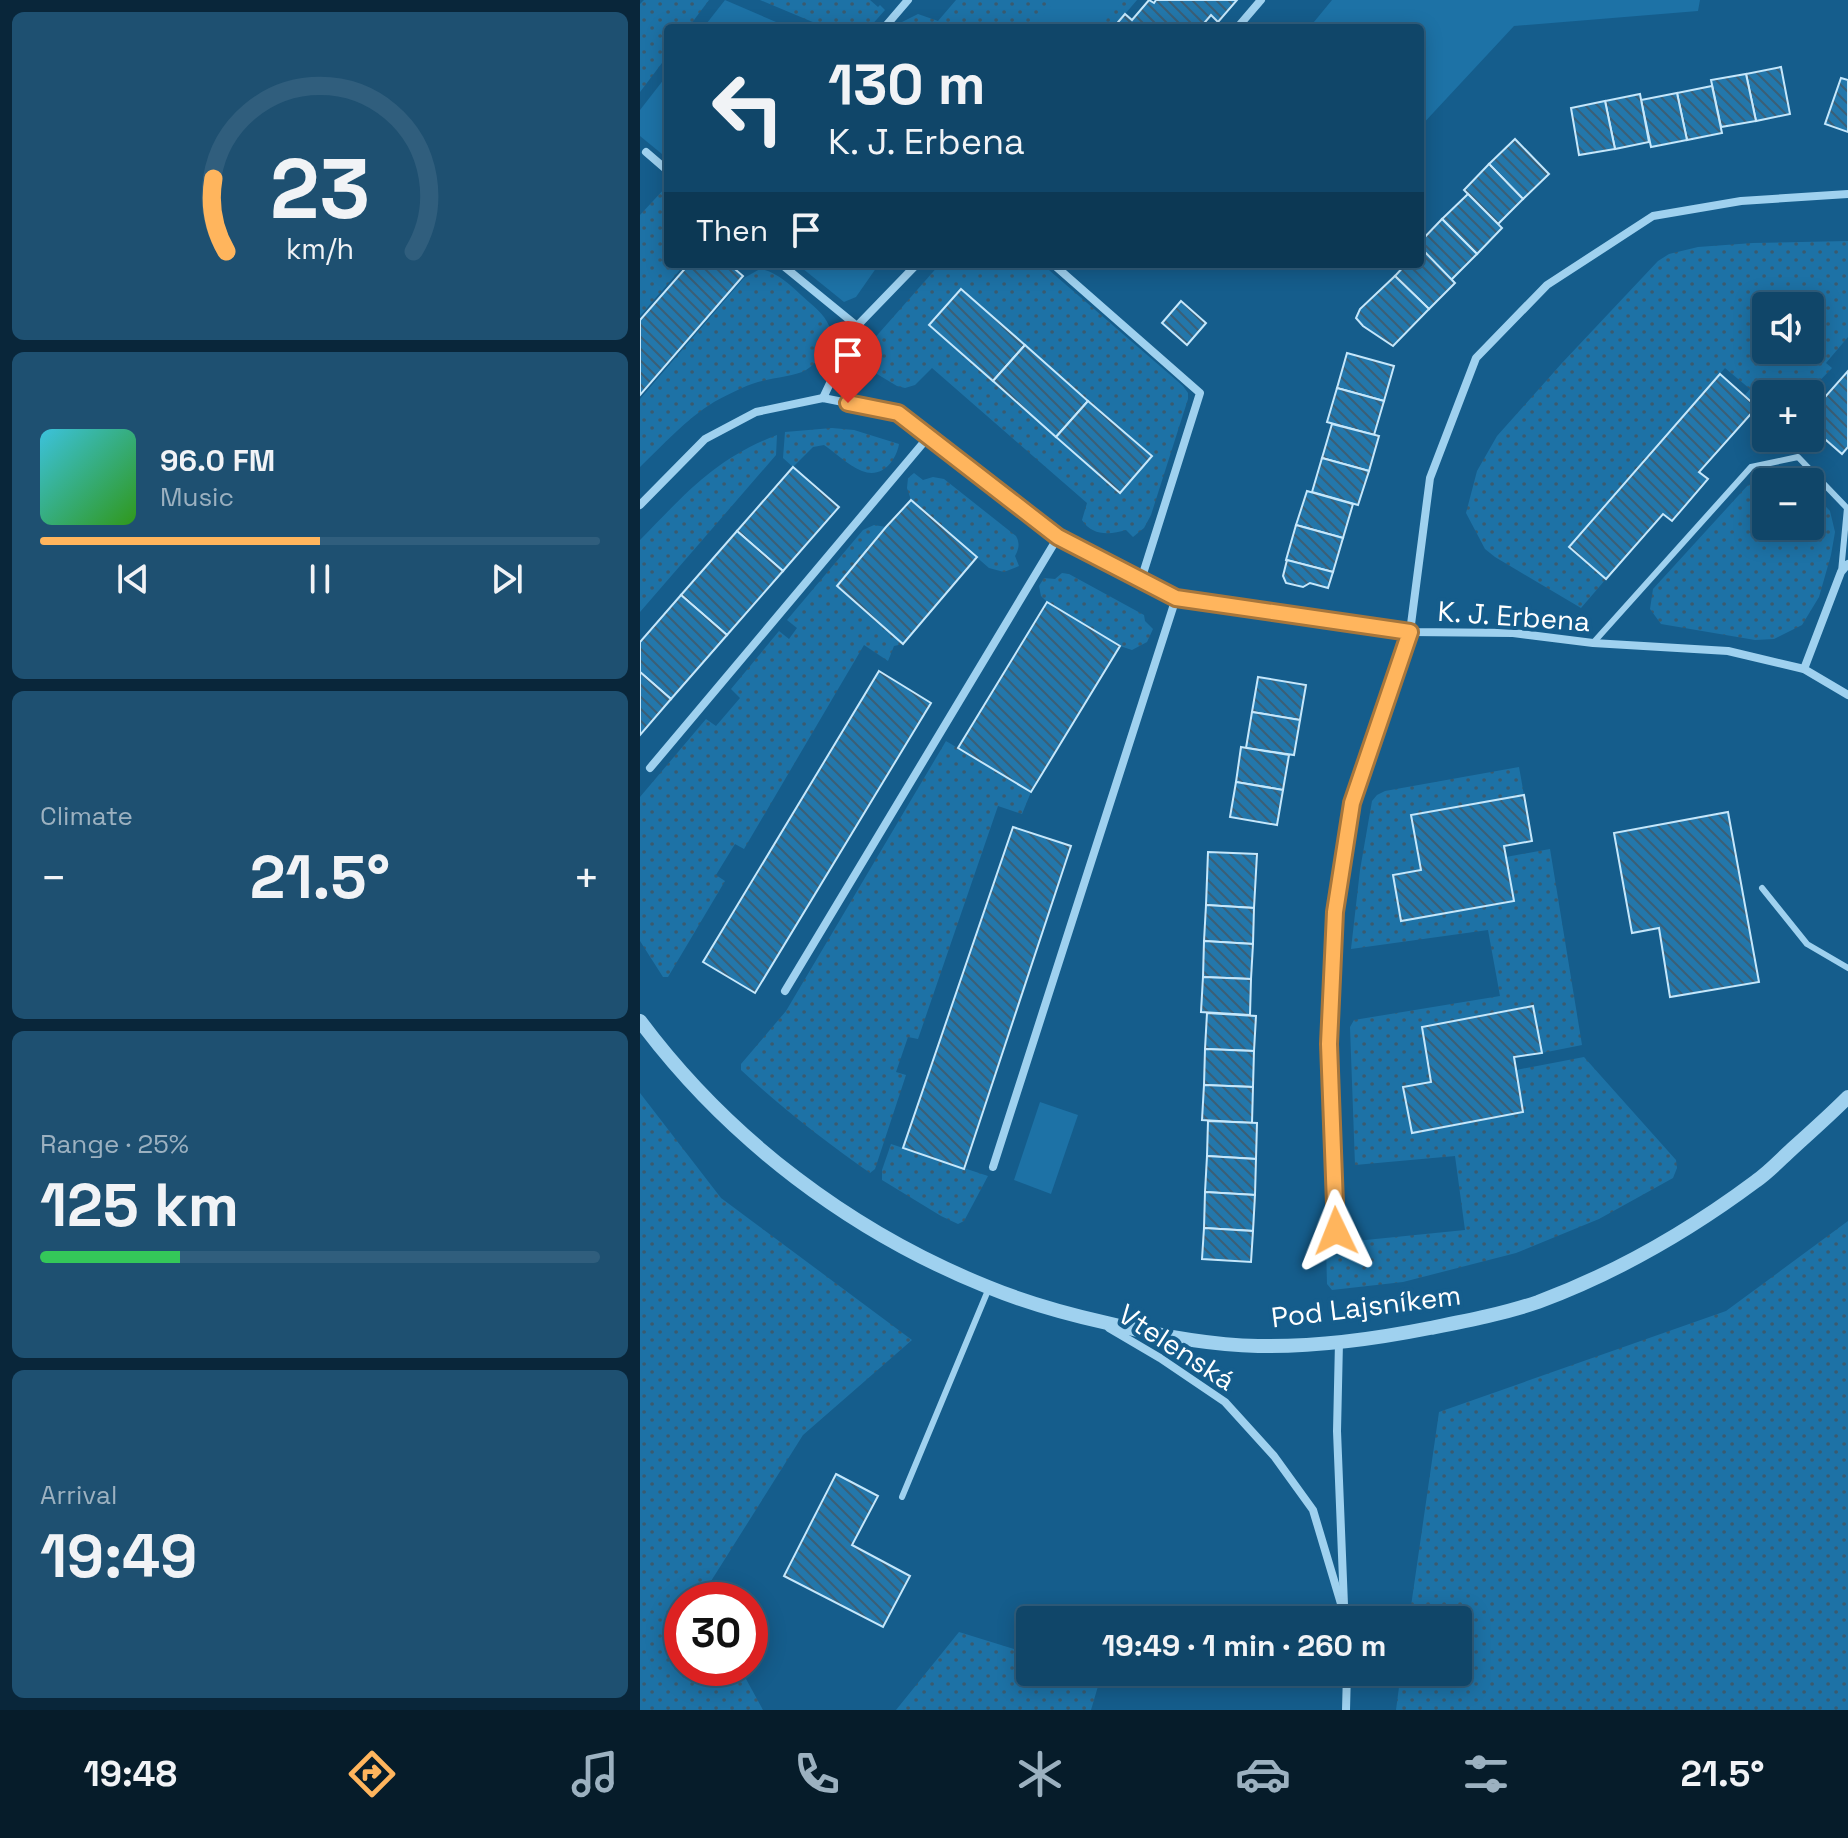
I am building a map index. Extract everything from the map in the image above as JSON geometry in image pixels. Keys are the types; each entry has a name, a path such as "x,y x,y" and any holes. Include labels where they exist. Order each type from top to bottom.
{"street":[{"path":"887,24 908,0"},
{"path":"1240,24 1261,0"},
{"path":"646,152 664,168"},
{"path":"1336,1231 1329,1044 1335,912 1352,803 1410,632 1430,478 1476,358 1547,285 1653,216 1741,201 1848,194"},
{"path":"786,268 857,326"},
{"path":"823,398 857,326 913,268"},
{"path":"1058,268 1200,393 1141,580"},
{"name":"K. J. Erbena","path":"640,505 705,439 756,412 823,398 898,413 1058,537 1176,598 1410,632 1513,633 1593,643 1728,651 1804,669 1848,695"},
{"path":"650,768 929,436"},
{"path":"785,991 1058,537"},
{"path":"1804,669 1841,572 1848,564"},
{"path":"993,1167 1176,598"},
{"name":"Pod Lajsníkem","path":"640,1021 696,1088 747,1137 792,1175 897,1245 989,1288 1057,1311 1137,1331 1204,1342 1258,1346 1339,1342 1405,1333 1468,1321 1536,1302 1606,1272 1675,1237 1758,1180 1848,1097"},
{"name":"Vtelenská","path":"1098,1321 1225,1402 1274,1456 1313,1510 1341,1606"},
{"name":"Vtelenská","path":"1339,1342 1337,1431 1344,1606"},
{"path":"1346,1710 1347,1686"}],"lane":[{"path":"1593,643 1751,467 1798,457 1847,508 1841,572"},
{"path":"1762,888 1807,944 1848,968"},
{"path":"902,1497 989,1288"}],"shaded area":[{"path":"644,0 709,0 691,24 664,24 664,60 640,92 640,4"},
{"path":"725,0 781,24 706,24"},
{"path":"760,0 870,0 885,10 873,24 817,24"},
{"path":"956,0 1137,0 1116,24 899,24 918,14 938,21"},
{"path":"1056,0 1113,0 1119,5 1102,24 1035,24"},
{"path":"1332,0 1700,0 1698,11 1514,26 1424,123 1424,24 1312,24"},
{"path":"664,79 664,156 640,136 640,110"},
{"path":"664,189 664,268 682,268 640,316 640,215"},
{"path":"1848,241 1848,337 1826,363 1832,368 1820,380 1752,380 1750,401 1744,396 1750,389 1725,368 1569,547 1606,579 1581,608 1485,549 1466,513 1477,471 1497,436 1658,261 1669,254 1698,247"},
{"path":"802,268 876,268 856,297 844,302"},
{"path":"936,268 1047,268 1188,393 1151,515 1144,528 1133,537 1126,530 1102,533 1091,529 1082,520 1087,503 932,368 915,385 905,388 897,386 877,374 865,349"},
{"path":"760,269 793,287 821,314 831,332 829,346 806,370 753,384 714,402 684,424 640,467 640,399 744,278"},
{"path":"832,428 854,430 899,444 891,462 876,473 857,469 824,445 813,447 793,467 783,458 785,432"},
{"path":"777,435 776,455 640,612 640,540 702,479 736,455"},
{"path":"914,473 923,480 933,477 944,479 1016,536 1018,546 1015,556 1019,566 1004,572 989,568 911,500 908,478"},
{"path":"1752,484 1752,540 1824,540 1824,505 1830,511 1835,532 1831,555 1819,597 1802,625 1774,639 1755,640 1661,624 1650,609 1653,589"},
{"path":"874,525 886,527 837,586 903,644 894,646 888,661 864,645 744,849 735,844 716,875 725,881 668,977 663,977 640,941 640,797 706,719 716,726 740,698 731,689 779,631 789,639 797,628 787,620 863,530"},
{"path":"1062,573 1144,615 1145,621 1153,629 1147,642 1132,650 1120,646 1047,602 1041,596 1039,586 1044,578 1055,579"},
{"path":"946,741 1031,792 1022,814 998,806 918,1039 908,1037 896,1072 906,1075 875,1169 870,1173 772,1098 741,1070 741,1064 786,1011"},
{"path":"1519,767 1524,795 1411,815 1421,870 1401,921 1514,901 1506,857 1550,849 1582,1045 1542,1053 1533,1007 1422,1027 1431,1082 1403,1087 1413,1133 1523,1113 1516,1070 1584,1057 1676,1160 1677,1168 1673,1178 1599,1219 1516,1253 1403,1282 1332,1290 1327,1284 1326,1244 1465,1230 1455,1156 1355,1165 1350,1027 1354,1020 1500,996 1488,930 1351,949 1372,801 1385,791"},
{"path":"640,1093 721,1198 912,1340 803,1435 710,1582 664,1582 664,1686 750,1686 763,1710 640,1710"},
{"path":"1040,1102 1078,1115 1051,1194 1014,1180"},
{"path":"891,1144 988,1176 964,1221 958,1224 941,1216 882,1180 882,1170"},
{"path":"1848,1221 1848,1710 1396,1710 1399,1686 1472,1686 1472,1606 1411,1606 1439,1412 1726,1311"},
{"path":"959,1632 1016,1650 1016,1686 1098,1686 1091,1710 896,1710"}],"building":[{"path":"1149,0 1154,3 1156,0 1237,0 1218,22 1211,15 1203,24 1116,24 1125,14 1132,20"},
{"path":"1781,67 1790,114 1756,121 1746,74"},
{"path":"1746,74 1756,121 1721,127 1711,80"},
{"path":"1841,78 1848,80 1848,132 1825,124"},
{"path":"1712,86 1722,133 1687,140 1677,93"},
{"path":"1677,93 1687,140 1651,147 1641,100"},
{"path":"1640,94 1649,142 1615,149 1605,101"},
{"path":"1605,101 1615,149 1579,155 1571,108"},
{"path":"1515,139 1549,174 1523,199 1489,164"},
{"path":"1489,164 1523,199 1498,224 1464,190"},
{"path":"1468,194 1502,228 1477,254 1442,219"},
{"path":"1442,219 1477,254 1451,280 1424,252 1424,238"},
{"path":"1424,251 1455,283 1429,309 1395,276 1402,268 1424,268"},
{"path":"686,268 734,268 743,276 640,395 640,320"},
{"path":"1395,276 1429,309 1393,346 1356,318 1360,309"},
{"path":"961,289 1025,345 993,381 929,325"},
{"path":"1181,301 1206,323 1187,345 1162,323"},
{"path":"1025,345 1088,401 1056,437 993,381"},
{"path":"1347,353 1394,366 1384,401 1337,388"},
{"path":"1848,371 1848,447 1842,454 1824,438 1824,398"},
{"path":"1720,374 1752,403 1752,413 1699,472 1708,479 1672,521 1663,514 1606,579 1569,547"},
{"path":"1337,388 1384,401 1374,435 1327,422"},
{"path":"1088,401 1152,456 1120,493 1056,437"},
{"path":"1332,424 1379,436 1369,471 1322,458"},
{"path":"1322,458 1369,471 1358,505 1312,492"},
{"path":"793,467 839,507 783,571 737,531"},
{"path":"1307,491 1353,504 1343,538 1296,525"},
{"path":"911,500 977,557 903,644 837,586"},
{"path":"1296,525 1343,538 1333,572 1286,560"},
{"path":"737,531 783,571 727,635 681,595"},
{"path":"1287,560 1333,572 1328,588 1310,583 1303,587 1286,583 1283,576"},
{"path":"681,595 727,635 671,699 640,672 640,642"},
{"path":"1047,602 1120,646 1031,792 958,748"},
{"path":"879,671 931,703 755,993 703,962"},
{"path":"640,672 671,699 640,735"},
{"path":"1258,677 1306,685 1300,720 1252,712"},
{"path":"1252,712 1300,720 1294,755 1246,748"},
{"path":"1241,747 1289,755 1283,790 1236,782"},
{"path":"1236,782 1283,790 1277,825 1230,817"},
{"path":"1524,795 1532,841 1504,846 1514,901 1401,921 1393,875 1421,870 1411,815"},
{"path":"1728,812 1759,982 1670,997 1659,928 1632,933 1614,833"},
{"path":"1013,827 1071,846 964,1169 903,1148"},
{"path":"1208,852 1257,854 1254,908 1206,905"},
{"path":"1206,905 1254,908 1253,944 1204,941"},
{"path":"1204,941 1253,944 1251,979 1203,977"},
{"path":"1203,977 1251,979 1250,1015 1201,1012"},
{"path":"1533,1006 1542,1053 1514,1057 1523,1112 1412,1133 1403,1087 1431,1082 1422,1027"},
{"path":"1207,1013 1256,1016 1254,1051 1205,1049"},
{"path":"1205,1049 1254,1051 1253,1087 1204,1085"},
{"path":"1204,1085 1253,1087 1252,1123 1202,1120"},
{"path":"1208,1121 1257,1123 1256,1159 1207,1156"},
{"path":"1207,1156 1256,1159 1255,1195 1205,1192"},
{"path":"1205,1192 1255,1195 1253,1231 1204,1228"},
{"path":"1204,1228 1253,1231 1251,1262 1202,1259"},
{"path":"836,1474 878,1496 852,1545 910,1576 883,1627 784,1576"}],"route":[{"path":"848,403 898,413 1058,537 1176,598 1410,632 1352,803 1335,912 1329,1044 1336,1231"}]}
